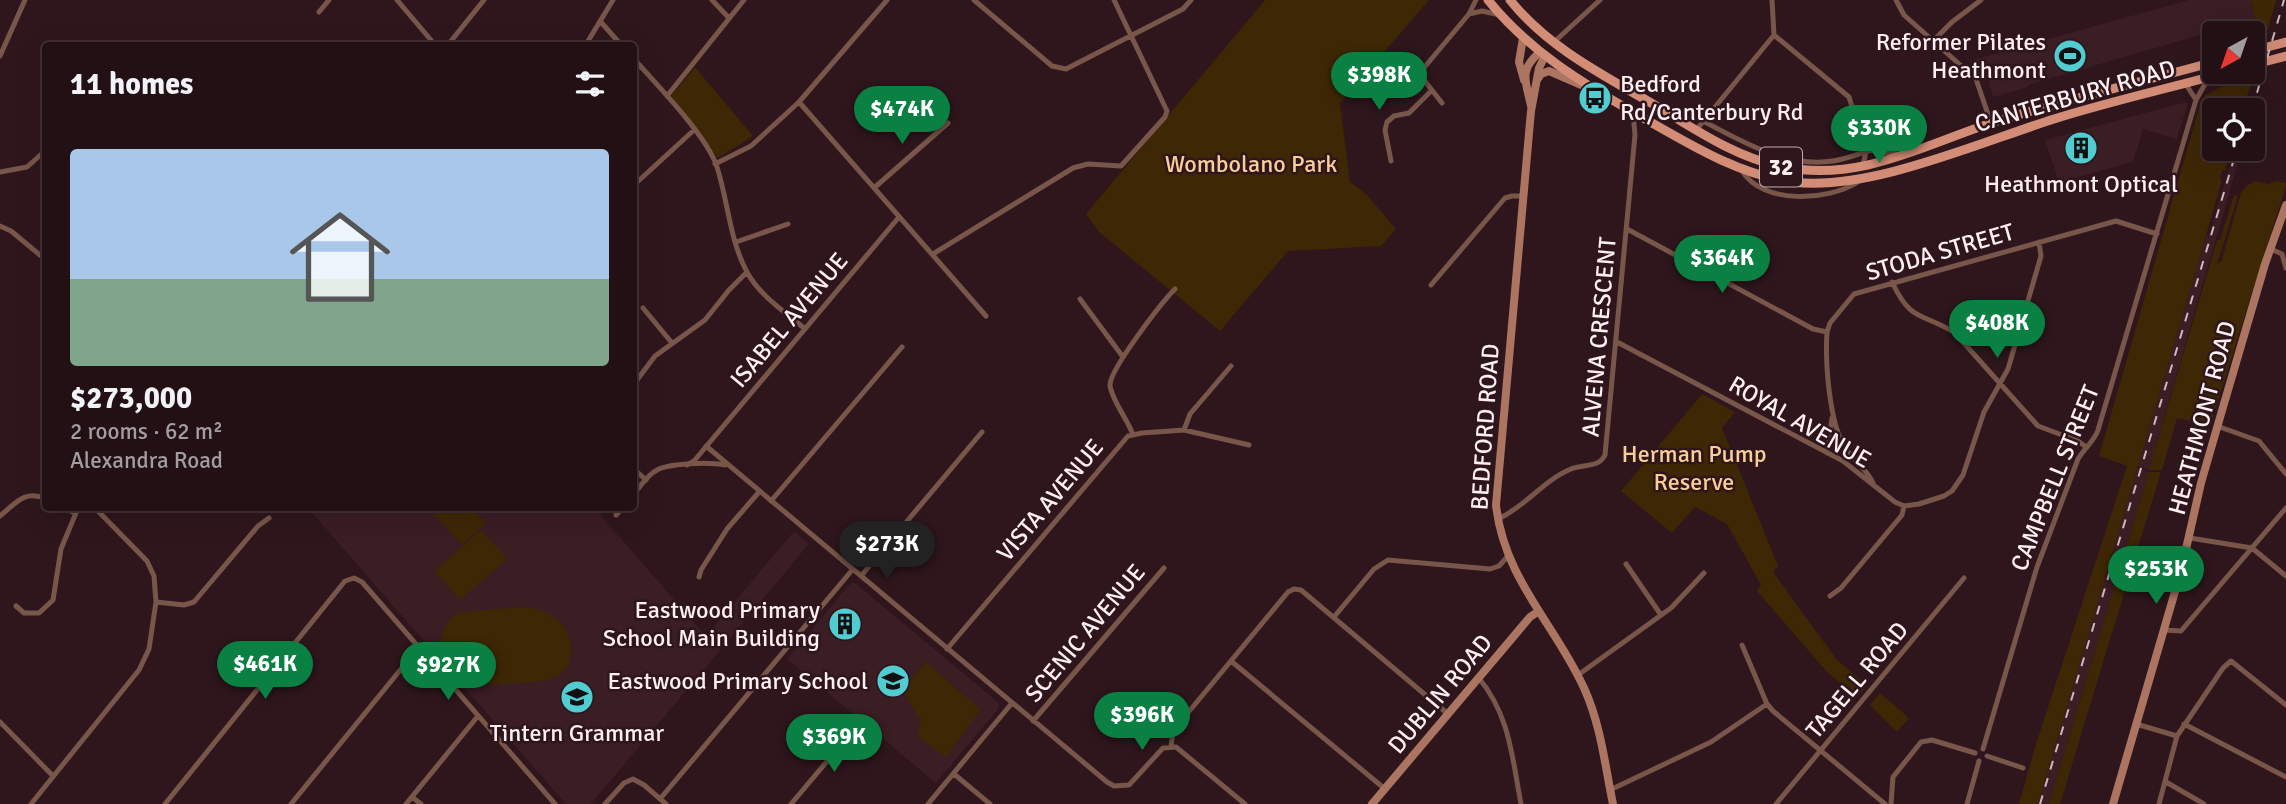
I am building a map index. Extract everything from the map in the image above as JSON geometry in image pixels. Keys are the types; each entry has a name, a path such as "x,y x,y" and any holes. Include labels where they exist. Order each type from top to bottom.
{"main road":[{"name":"CANTERBURY ROAD","path":"1488,0 1523,38 1598,93 1740,168 1776,179 1807,184 1863,178 1917,164 2057,118 2202,79"},
{"name":"CANTERBURY ROAD","path":"1510,0 1554,42 1582,64 1700,125 1746,155 1781,167 1834,171 1861,168 1906,156 1991,123 2202,65"},
{"name":"BEDFORD ROAD","path":"1523,38 1519,62 1531,111"},
{"path":"1524,80 1527,66 1554,42"},
{"path":"2265,47 2283,42"},
{"name":"BEDFORD ROAD","path":"1542,54 1531,111 1497,480 1498,519 1507,556 1590,701 1613,804"},
{"path":"2265,61 2286,56"},
{"path":"1536,80 1549,71 1598,93"},
{"path":"2106,92 2109,104"},
{"path":"1991,123 1996,138"},
{"name":"HEATHMONT ROAD","path":"2113,804 2190,538 2201,483 2217,426 2286,205"},
{"name":"DUBLIN ROAD","path":"1372,804 1478,677 1530,617 1539,611"}],"street":[{"path":"0,55 25,0"},
{"path":"319,12 329,0"},
{"path":"397,0 433,42"},
{"path":"450,42 484,0"},
{"path":"587,42 613,0"},
{"path":"712,0 729,18"},
{"path":"667,96 744,0"},
{"path":"715,163 751,146 799,102 887,0"},
{"path":"974,0 1052,66 1066,69 1183,9 1191,0"},
{"path":"933,254 1073,168 1088,164 1124,164 1167,114 1114,0"},
{"path":"1442,103 1424,80 1423,69 1469,14 1476,0"},
{"path":"1554,42 1600,0"},
{"path":"1700,125 1773,35 1772,0"},
{"path":"1896,0 1904,15 1976,79 1991,123"},
{"path":"1933,41 1952,22 1981,0"},
{"path":"1469,14 1482,11 1501,16"},
{"path":"600,21 618,42"},
{"path":"1773,35 1849,97 1867,149 1861,168"},
{"path":"637,62 694,130 715,163 736,242 747,272 771,300 804,328"},
{"path":"2185,83 2196,100"},
{"name":"CAMPBELL STREET","path":"1983,749 2037,567 2078,459 2093,441 2098,430 2196,100 2205,84"},
{"path":"1391,161 1385,130 1387,122 1409,113 1431,91"},
{"path":"799,102 986,316"},
{"name":"ALVENA CRESCENT","path":"1498,519 1562,473 1573,467 1604,460 1635,135 1633,112"},
{"path":"1635,135 1640,126 1651,122"},
{"path":"874,188 948,124"},
{"name":"CANTERBURY ROAD","path":"1700,125 1750,146 1788,158 1825,162 1867,149"},
{"path":"637,182 694,130"},
{"path":"1867,149 1906,156"},
{"path":"0,172 27,167 42,154"},
{"path":"1740,168 1747,178 1768,190 1787,196 1821,195 1847,188 1863,178"},
{"path":"1431,285 1505,198 1523,196"},
{"name":"ISABEL AVENUE","path":"687,465 694,461 899,217"},
{"name":"STODA STREET","path":"1827,332 1830,323 1854,294 1892,282 2116,221 2157,233"},
{"path":"736,242 788,224"},
{"path":"0,226 11,231 42,257"},
{"path":"1627,229 1803,324 1827,332 1832,411 1827,453"},
{"path":"1830,596 1841,588 1898,520 1904,506 1933,501 1952,491 1957,484 1970,459 1984,412 2008,369 2041,256 2039,242"},
{"path":"2271,248 2282,254 2286,268"},
{"path":"637,380 655,356 705,320 747,272"},
{"path":"1892,282 1907,309 1954,332 2038,426 2078,441 2086,447"},
{"path":"1133,435 1110,385 1113,372 1175,289"},
{"path":"1080,299 1123,357"},
{"path":"643,308 672,343"},
{"name":"ROYAL AVENUE","path":"1617,342 1843,461 1895,502 1904,506"},
{"path":"771,501 902,347"},
{"path":"1184,430 1190,414 1231,366"},
{"path":"1832,411 1845,448 1870,476 1875,486"},
{"path":"2217,426 2259,441 2286,474"},
{"name":"VISTA AVENUE","path":"947,649 1124,440 1133,435 1184,430 1249,445"},
{"path":"861,576 982,432"},
{"path":"706,446 1114,786 1129,785 1163,748 1171,746 1176,747 1245,804"},
{"path":"637,490 660,469 717,464 731,468"},
{"path":"637,472 646,480"},
{"path":"699,578 701,570 727,529 759,492"},
{"path":"0,516 25,496 42,498"},
{"path":"2164,630 2180,631 2286,508"},
{"path":"16,606 24,613 39,613 52,600 61,550 77,511"},
{"path":"30,804 144,663 149,649 156,583 147,561 98,511"},
{"path":"616,515 619,511"},
{"path":"156,602 184,605 197,600 257,526 269,518"},
{"path":"2190,538 2252,548 2286,576"},
{"path":"1334,617 1374,569 1388,560 1490,569 1499,565 1507,556"},
{"path":"1626,564 1661,615"},
{"name":"SCENIC AVENUE","path":"1034,721 1164,568"},
{"path":"660,799 852,569"},
{"path":"1578,676 1681,599 1704,573"},
{"path":"165,804 345,581 354,578 362,582 555,804"},
{"name":"TAGELL ROAD","path":"1776,804 1964,578"},
{"path":"1171,746 1173,732 1177,726 1288,592 1294,589 1300,590 1334,617 1448,714"},
{"path":"1742,645 1773,712 1885,804"},
{"path":"291,804 418,647"},
{"path":"1231,661 1385,789"},
{"path":"2159,804 2177,736 2222,668 2231,661 2286,705"},
{"path":"1478,677 1487,688 1507,726 1521,804"},
{"path":"928,804 1012,703"},
{"path":"1610,790 1711,742 1768,704"},
{"path":"406,804 478,716"},
{"path":"0,722 53,776"},
{"path":"2136,724 2177,736"},
{"path":"2184,724 2286,777"},
{"path":"791,804 856,727"},
{"path":"1891,804 1893,777 1921,742 1932,740 1975,752 1983,749 1987,756 2023,768"},
{"path":"1975,752 1979,761"},
{"path":"1979,761 1983,761 1987,756"},
{"path":"1966,804 1979,761"},
{"path":"954,774 990,804"},
{"path":"605,804 629,779 639,782 666,804"},
{"path":"2166,782 2204,804"},
{"path":"412,797 421,804"}],"shaded area":[{"path":"2189,0 2251,0 2255,19 2202,21 2202,34 1993,97 1987,77 1969,61"},
{"path":"2188,103 2177,139 2143,129 2133,162 2059,182 2045,140"},
{"path":"2231,161 2239,161 2149,470 2138,466 2206,235 2209,236"},
{"path":"2137,468 2149,472 2049,804 2038,804"},
{"name":"Tintern Grammar","path":"311,511 597,511 706,636 794,531 809,544 591,804 566,804"},
{"name":"Eastwood Primary School","path":"851,583 855,583 999,703 999,708 936,783 787,659"}],"green space":[{"name":"Wombolano Park","path":"1265,0 1429,0 1340,103 1350,182 1366,194 1396,229 1381,246 1288,251 1220,331 1099,232 1086,214"},
{"path":"2251,0 2276,0 2265,40 2265,21 2250,21 2255,18"},
{"path":"695,67 753,136 718,158 671,96"},
{"path":"2227,84 2251,84 2246,98 2204,98"},
{"path":"2202,101 2202,161 2228,161 2225,171 2222,170 2222,180 2201,253 2038,804 2019,804 2127,466 2099,456"},
{"path":"2255,181 2268,184 2276,181 2286,183 2286,186 2210,426 2177,418 2162,470 2149,470 2217,240 2220,240 2234,195 2238,196 2217,264 2221,262 2241,193"},
{"name":"Herman Pump Reserve","path":"1702,394 1735,412 1722,428 1778,566 1773,572 1837,660 1867,685 1857,697 1826,671 1757,591 1761,585 1727,524 1695,507 1672,533 1621,491"},
{"path":"2149,472 2161,472 2060,804 2049,804"},
{"path":"431,511 474,511 486,523 462,545"},
{"path":"481,530 507,559 460,600 434,571"},
{"path":"524,607 551,616 564,627 568,635 571,644 570,661 563,672 552,678 537,682 478,682 440,641 448,622 457,614"},
{"path":"926,662 979,708 979,712 946,757 917,736 921,721 902,690"},
{"path":"1880,693 1909,718 1897,732 1870,705"}],"railway":[{"path":"2255,98 2284,0"},
{"path":"2040,804 2233,161"}],"place":[{"name":"Reformer Pilates Heathmont","path":"2070,56"},
{"name":"Bedford Rd/Canterbury Rd","path":"1595,98"},
{"name":"Heathmont Optical","path":"2081,148"},
{"name":"Eastwood Primary School Main Building","path":"845,624"},
{"name":"Eastwood Primary School","path":"893,681"},
{"name":"Tintern Grammar","path":"577,697"}]}
